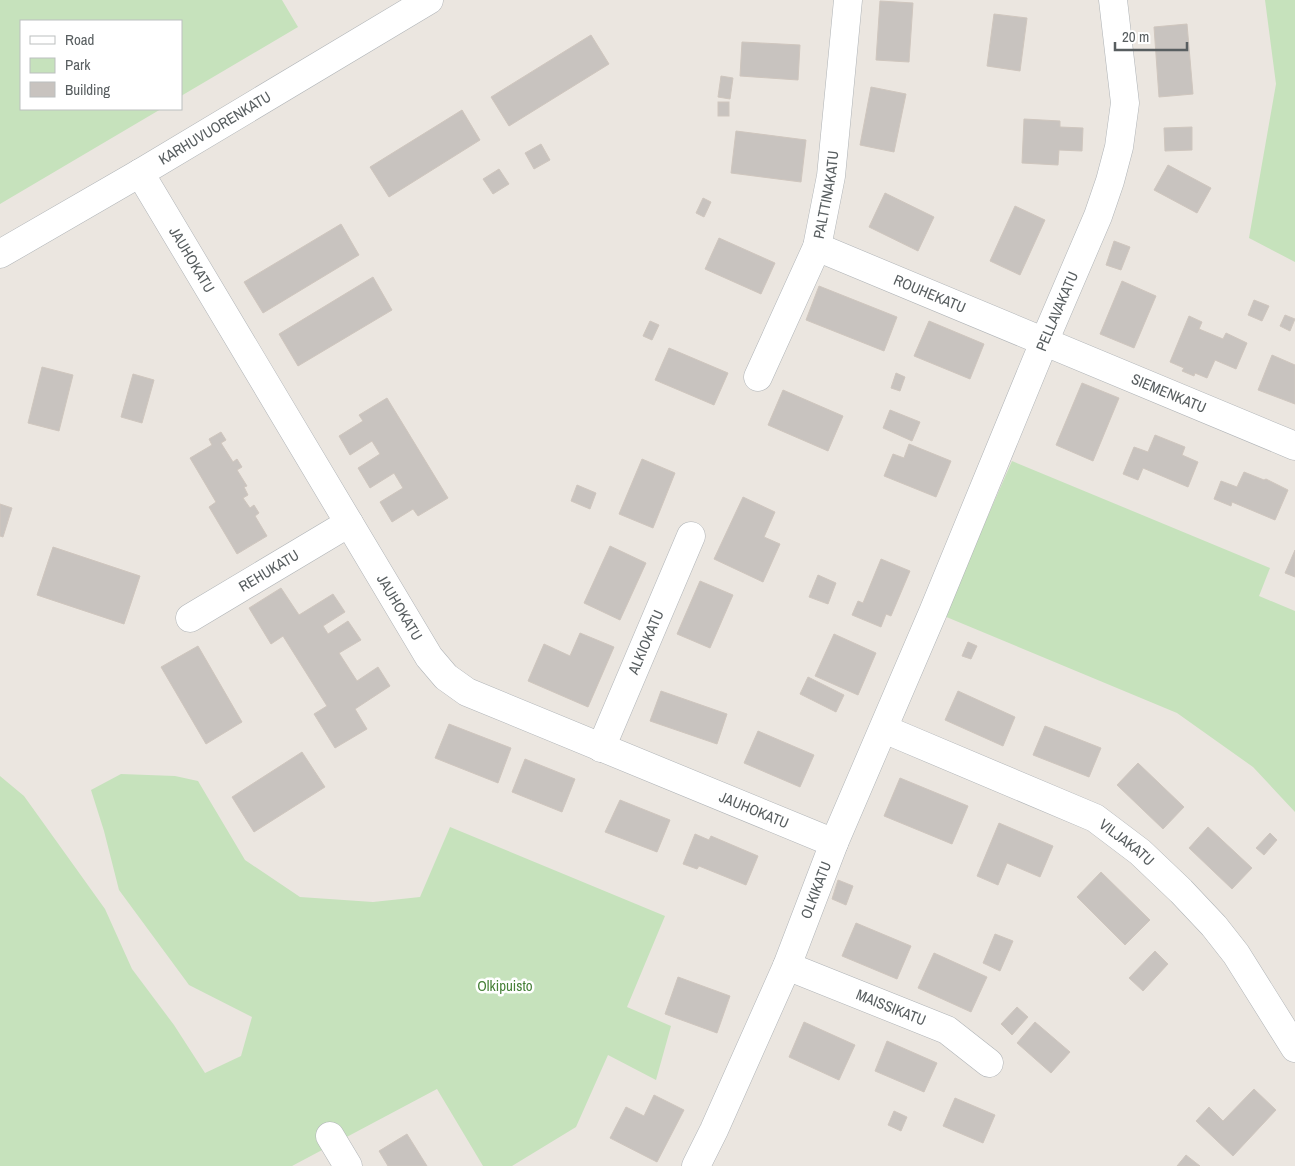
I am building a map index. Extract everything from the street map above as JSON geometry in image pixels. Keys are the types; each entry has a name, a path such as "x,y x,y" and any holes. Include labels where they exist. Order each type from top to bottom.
{"street":[{"name":"KARHUVUORENKATU","path":"0,254 140,173 429,0"},
{"name":"PALTTINAKATU","path":"758,377 817,247 831,176 848,0"},
{"name":"PELLAVAKATU","path":"933,612 1098,216 1110,181 1119,148 1125,103 1113,0"},
{"name":"JAUHOKATU","path":"140,173 429,657 446,677 468,692 834,843"},
{"name":"ROUHEKATU","path":"817,247 1044,342"},
{"name":"SIEMENKATU","path":"1044,342 1295,446"},
{"name":"REHUKATU","path":"190,618 349,523"},
{"name":"ALKIOKATU","path":"601,748 692,536"},
{"name":"OLKIKATU","path":"696,1166 787,966 834,843 933,612"},
{"name":"VILJAKATU","path":"884,729 1095,818 1140,852 1214,926 1236,954 1295,1048"},
{"name":"MAISSIKATU","path":"787,966 947,1030 989,1062"},
{"path":"330,1136 348,1166"}],"green space":[{"path":"0,0 282,0 298,27 182,95 182,20 20,20 20,110 159,110 0,204"},
{"path":"1265,0 1295,0 1295,262 1249,238 1276,84"},
{"path":"1012,461 1270,568 1259,596 1295,611 1295,812 1253,767 1177,713 944,616"},
{"name":"Olkipuisto","path":"121,774 175,776 198,781 245,860 300,897 373,902 420,897 450,827 665,916 627,1007 671,1026 656,1080 608,1055 576,1127 512,1166 483,1166 437,1089 292,1166 0,1166 0,776 24,796 105,909 132,969 174,1025 205,1073 241,1056 252,1017 189,985 119,890 91,790"}],"building":[{"path":"880,1 913,3 909,62 876,60"},
{"path":"994,14 1027,18 1020,71 987,66"},
{"path":"1187,24 1193,94 1159,97 1154,27"},
{"path":"591,35 609,64 509,126 491,97"},
{"path":"742,42 800,45 798,80 740,76"},
{"path":"721,76 733,78 730,99 718,97"},
{"path":"871,87 906,94 894,152 860,145"},
{"path":"718,102 729,102 729,116 718,116"},
{"path":"462,110 480,140 389,197 370,167"},
{"path":"1024,119 1060,121 1060,127 1083,128 1082,151 1059,150 1058,165 1022,163"},
{"path":"1192,127 1192,150 1165,151 1164,128"},
{"path":"736,131 806,140 801,182 731,173"},
{"path":"541,144 550,160 534,169 525,153"},
{"path":"1168,165 1211,188 1197,213 1154,190"},
{"path":"499,169 509,184 493,194 483,179"},
{"path":"885,193 934,217 918,251 869,227"},
{"path":"703,198 711,202 704,217 696,213"},
{"path":"1015,206 1045,220 1020,275 990,261"},
{"path":"341,224 359,255 263,313 244,282"},
{"path":"719,238 775,263 761,294 705,269"},
{"path":"1114,241 1130,247 1121,270 1106,265"},
{"path":"373,277 392,310 298,366 279,334"},
{"path":"1122,281 1156,296 1134,348 1100,334"},
{"path":"819,286 897,317 884,351 806,320"},
{"path":"1254,300 1269,306 1262,321 1248,315"},
{"path":"1285,315 1295,319 1290,331 1280,326"},
{"path":"1189,316 1202,322 1199,329 1223,339 1226,333 1247,343 1236,369 1215,360 1207,378 1195,373 1194,376 1182,371 1184,368 1170,362"},
{"path":"650,321 659,325 652,340 643,336"},
{"path":"929,321 984,344 970,379 914,356"},
{"path":"669,348 728,373 714,405 655,380"},
{"path":"1272,355 1295,365 1295,404 1258,390"},
{"path":"42,367 73,375 59,431 28,423"},
{"path":"896,373 905,377 900,391 891,388"},
{"path":"133,374 154,380 142,423 121,417"},
{"path":"1082,383 1119,398 1093,461 1056,445"},
{"path":"783,390 843,416 828,451 768,425"},
{"path":"387,398 448,498 418,516 413,509 392,522 380,502 403,488 394,473 370,488 358,468 380,454 372,441 350,455 339,436 363,421 359,415"},
{"path":"890,410 920,422 912,441 883,428"},
{"path":"221,432 226,440 221,443 233,462 237,459 242,467 237,470 247,486 244,487 248,495 243,498 250,508 254,505 259,513 255,516 267,536 237,554 209,507 216,502 190,458 212,445 209,439"},
{"path":"1155,435 1185,447 1182,455 1198,462 1188,487 1143,468 1138,480 1123,474 1134,447 1148,452"},
{"path":"909,444 951,461 936,497 884,476 893,454 904,458"},
{"path":"642,459 675,473 653,528 619,514"},
{"path":"1244,472 1264,480 1266,479 1288,490 1275,520 1232,502 1231,506 1214,499 1221,481 1237,487"},
{"path":"577,485 596,493 590,509 571,501"},
{"path":"743,497 775,512 764,537 780,544 763,582 714,559"},
{"path":"0,504 12,508 3,537 0,536"},
{"path":"610,546 646,563 620,620 584,603"},
{"path":"53,547 140,576 124,624 37,595"},
{"path":"1295,550 1295,577 1285,573"},
{"path":"881,559 910,571 891,616 886,614 881,627 852,615 858,601 863,603"},
{"path":"818,575 836,583 828,604 809,597"},
{"path":"700,581 733,595 710,648 677,634"},
{"path":"281,588 299,615 333,594 345,612 323,626 328,634 348,621 361,640 339,653 357,681 378,667 390,686 355,709 367,729 335,748 314,714 327,706 283,636 271,644 249,608"},
{"path":"580,633 614,647 588,707 528,681 544,644 570,656"},
{"path":"834,634 876,653 858,695 815,676"},
{"path":"968,642 977,646 971,659 962,656"},
{"path":"198,646 242,722 206,744 161,667"},
{"path":"808,677 844,695 836,712 800,694"},
{"path":"661,691 727,714 717,744 650,721"},
{"path":"958,691 1015,717 1003,746 945,720"},
{"path":"449,724 511,748 498,783 435,758"},
{"path":"1045,726 1101,748 1089,777 1033,755"},
{"path":"758,731 814,755 800,787 744,763"},
{"path":"302,752 325,787 254,832 232,797"},
{"path":"525,759 575,779 562,812 512,792"},
{"path":"1138,763 1184,807 1163,829 1117,785"},
{"path":"900,778 968,806 952,844 884,816"},
{"path":"620,800 670,820 657,852 605,832"},
{"path":"999,823 1053,846 1040,877 1007,863 998,885 977,876"},
{"path":"1208,827 1252,868 1232,889 1189,848"},
{"path":"1270,833 1277,840 1264,855 1256,848"},
{"path":"695,834 709,840 711,836 758,856 746,885 699,866 697,869 683,864"},
{"path":"1101,872 1150,920 1125,945 1077,897"},
{"path":"838,880 853,886 846,905 832,899"},
{"path":"856,923 911,946 897,979 842,956"},
{"path":"995,934 1013,941 1000,971 983,963"},
{"path":"1155,951 1168,964 1143,991 1129,978"},
{"path":"934,953 987,977 971,1012 918,988"},
{"path":"678,977 730,996 717,1033 665,1014"},
{"path":"1017,1007 1028,1017 1012,1035 1001,1024"},
{"path":"804,1022 855,1045 839,1080 789,1057"},
{"path":"1035,1022 1070,1052 1051,1073 1017,1043"},
{"path":"887,1041 937,1063 924,1092 875,1071"},
{"path":"1254,1089 1276,1110 1233,1156 1196,1121 1209,1107 1223,1121"},
{"path":"654,1095 684,1110 657,1162 610,1138 626,1107 644,1116"},
{"path":"955,1098 995,1115 983,1143 943,1126"},
{"path":"894,1111 907,1117 901,1131 888,1125"},
{"path":"407,1134 427,1166 388,1166 379,1151"},
{"path":"1186,1155 1200,1166 1177,1166"}]}
